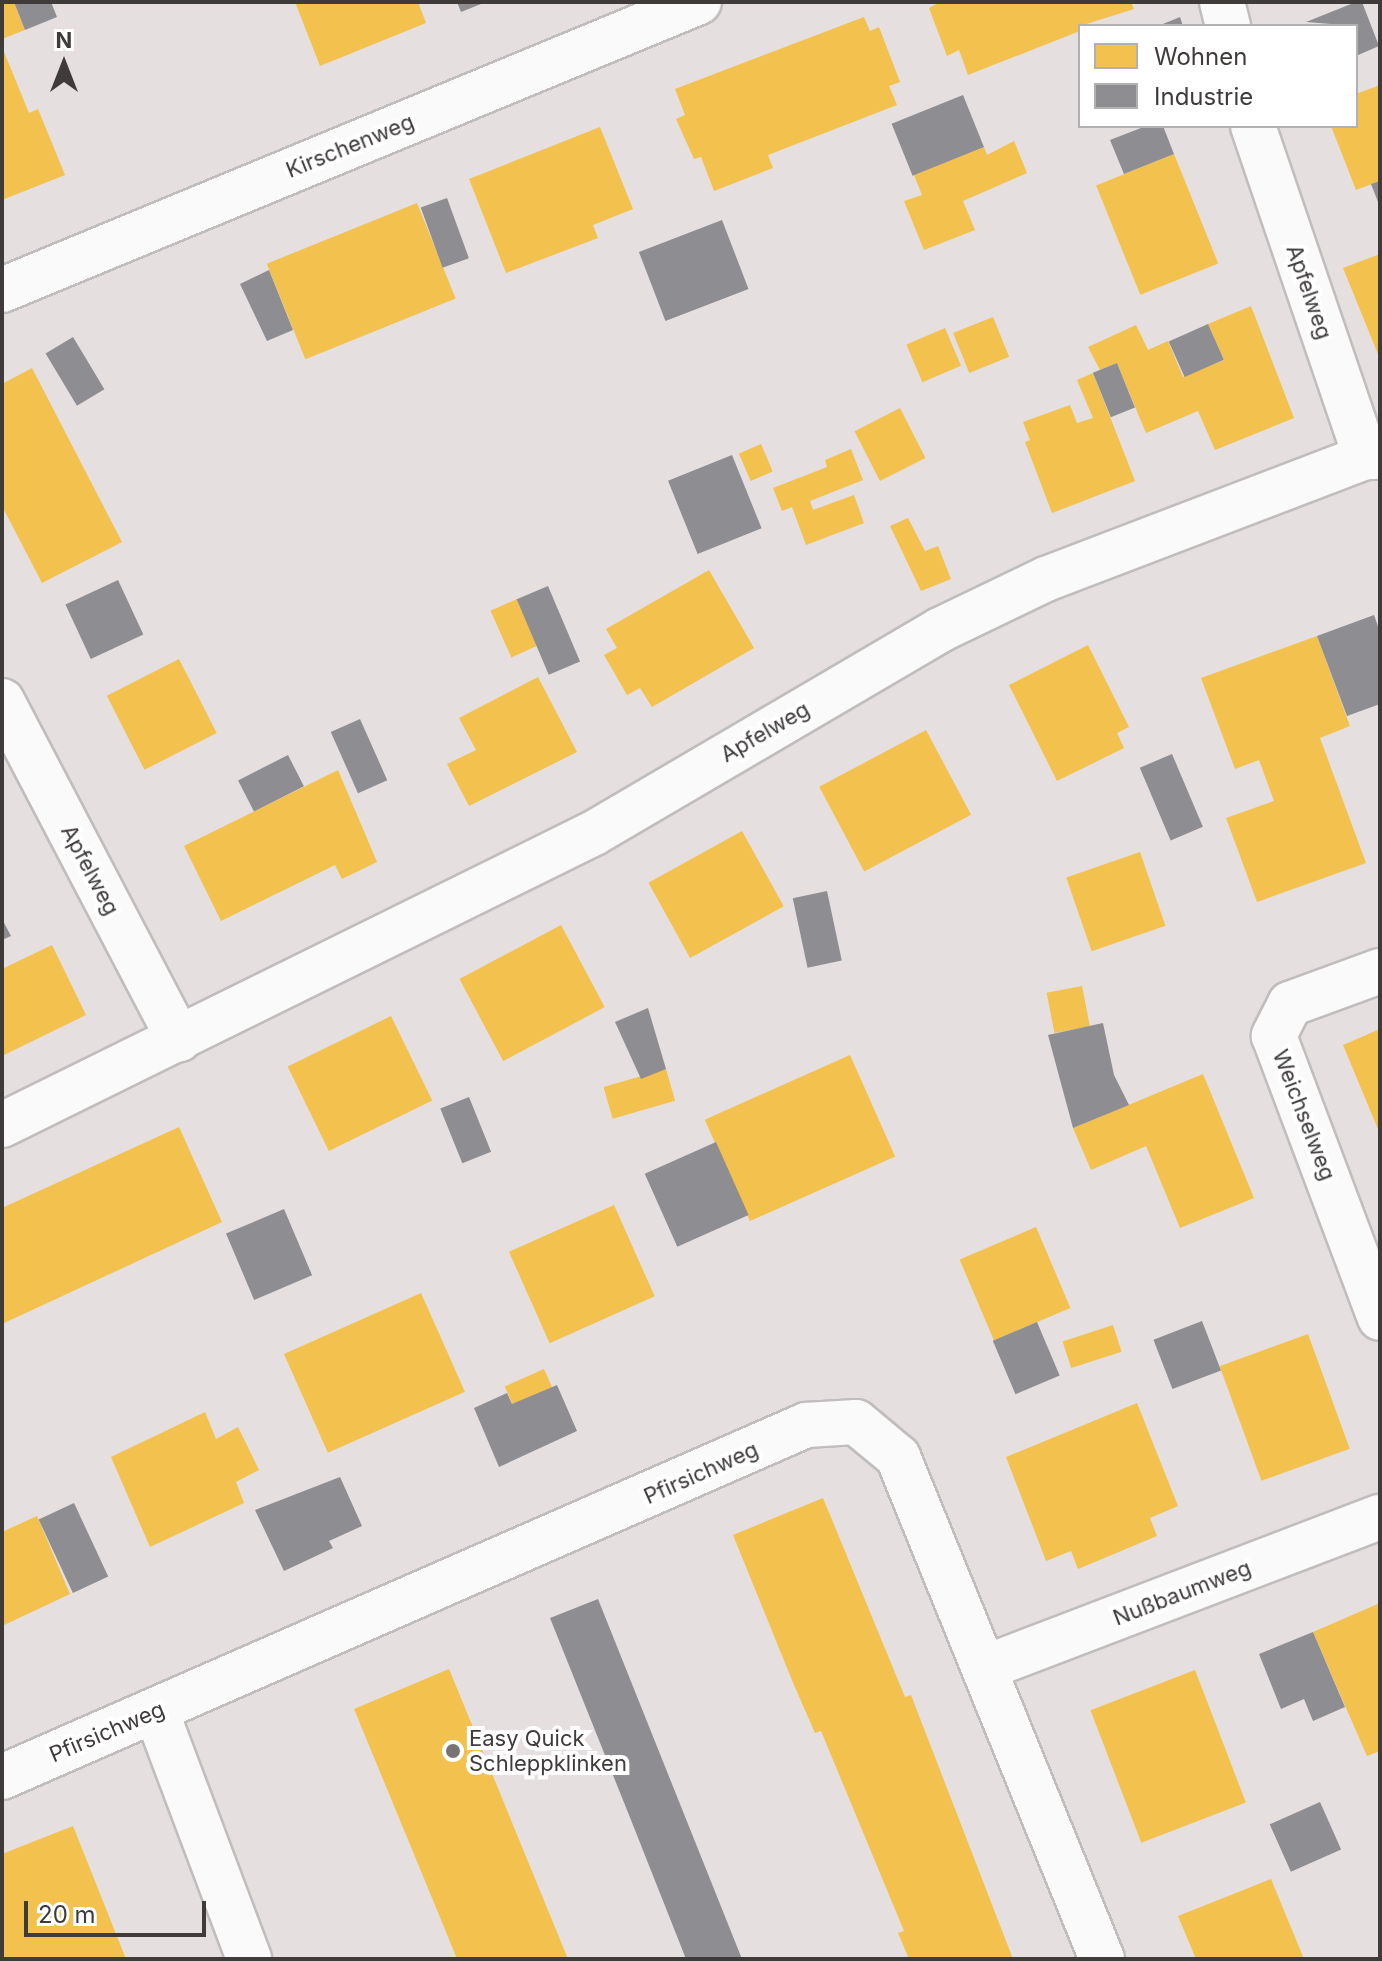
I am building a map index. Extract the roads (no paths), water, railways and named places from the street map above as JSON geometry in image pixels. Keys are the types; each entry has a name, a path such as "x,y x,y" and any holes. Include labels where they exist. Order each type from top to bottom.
{"street":[{"name":"Kirschenweg","path":"2,290 699,2"},
{"path":"1222,2 1228,24"},
{"name":"Apfelweg","path":"2,1125 594,833 940,630 1046,579 1373,457 1254,128"},
{"name":"Apfelweg","path":"2,701 179,1039"},
{"name":"Weichselweg","path":"1380,971 1290,1004 1274,1036 1380,1318"},
{"name":"Pfirsichweg","path":"2,1777 806,1425 856,1422 898,1457 1102,1959"},
{"name":"Nußbaumweg","path":"984,1668 1380,1517"},
{"path":"156,1711 249,1959"}],"place":[{"name":"Easy Quick Schleppklinken","path":"453,1751"}]}
